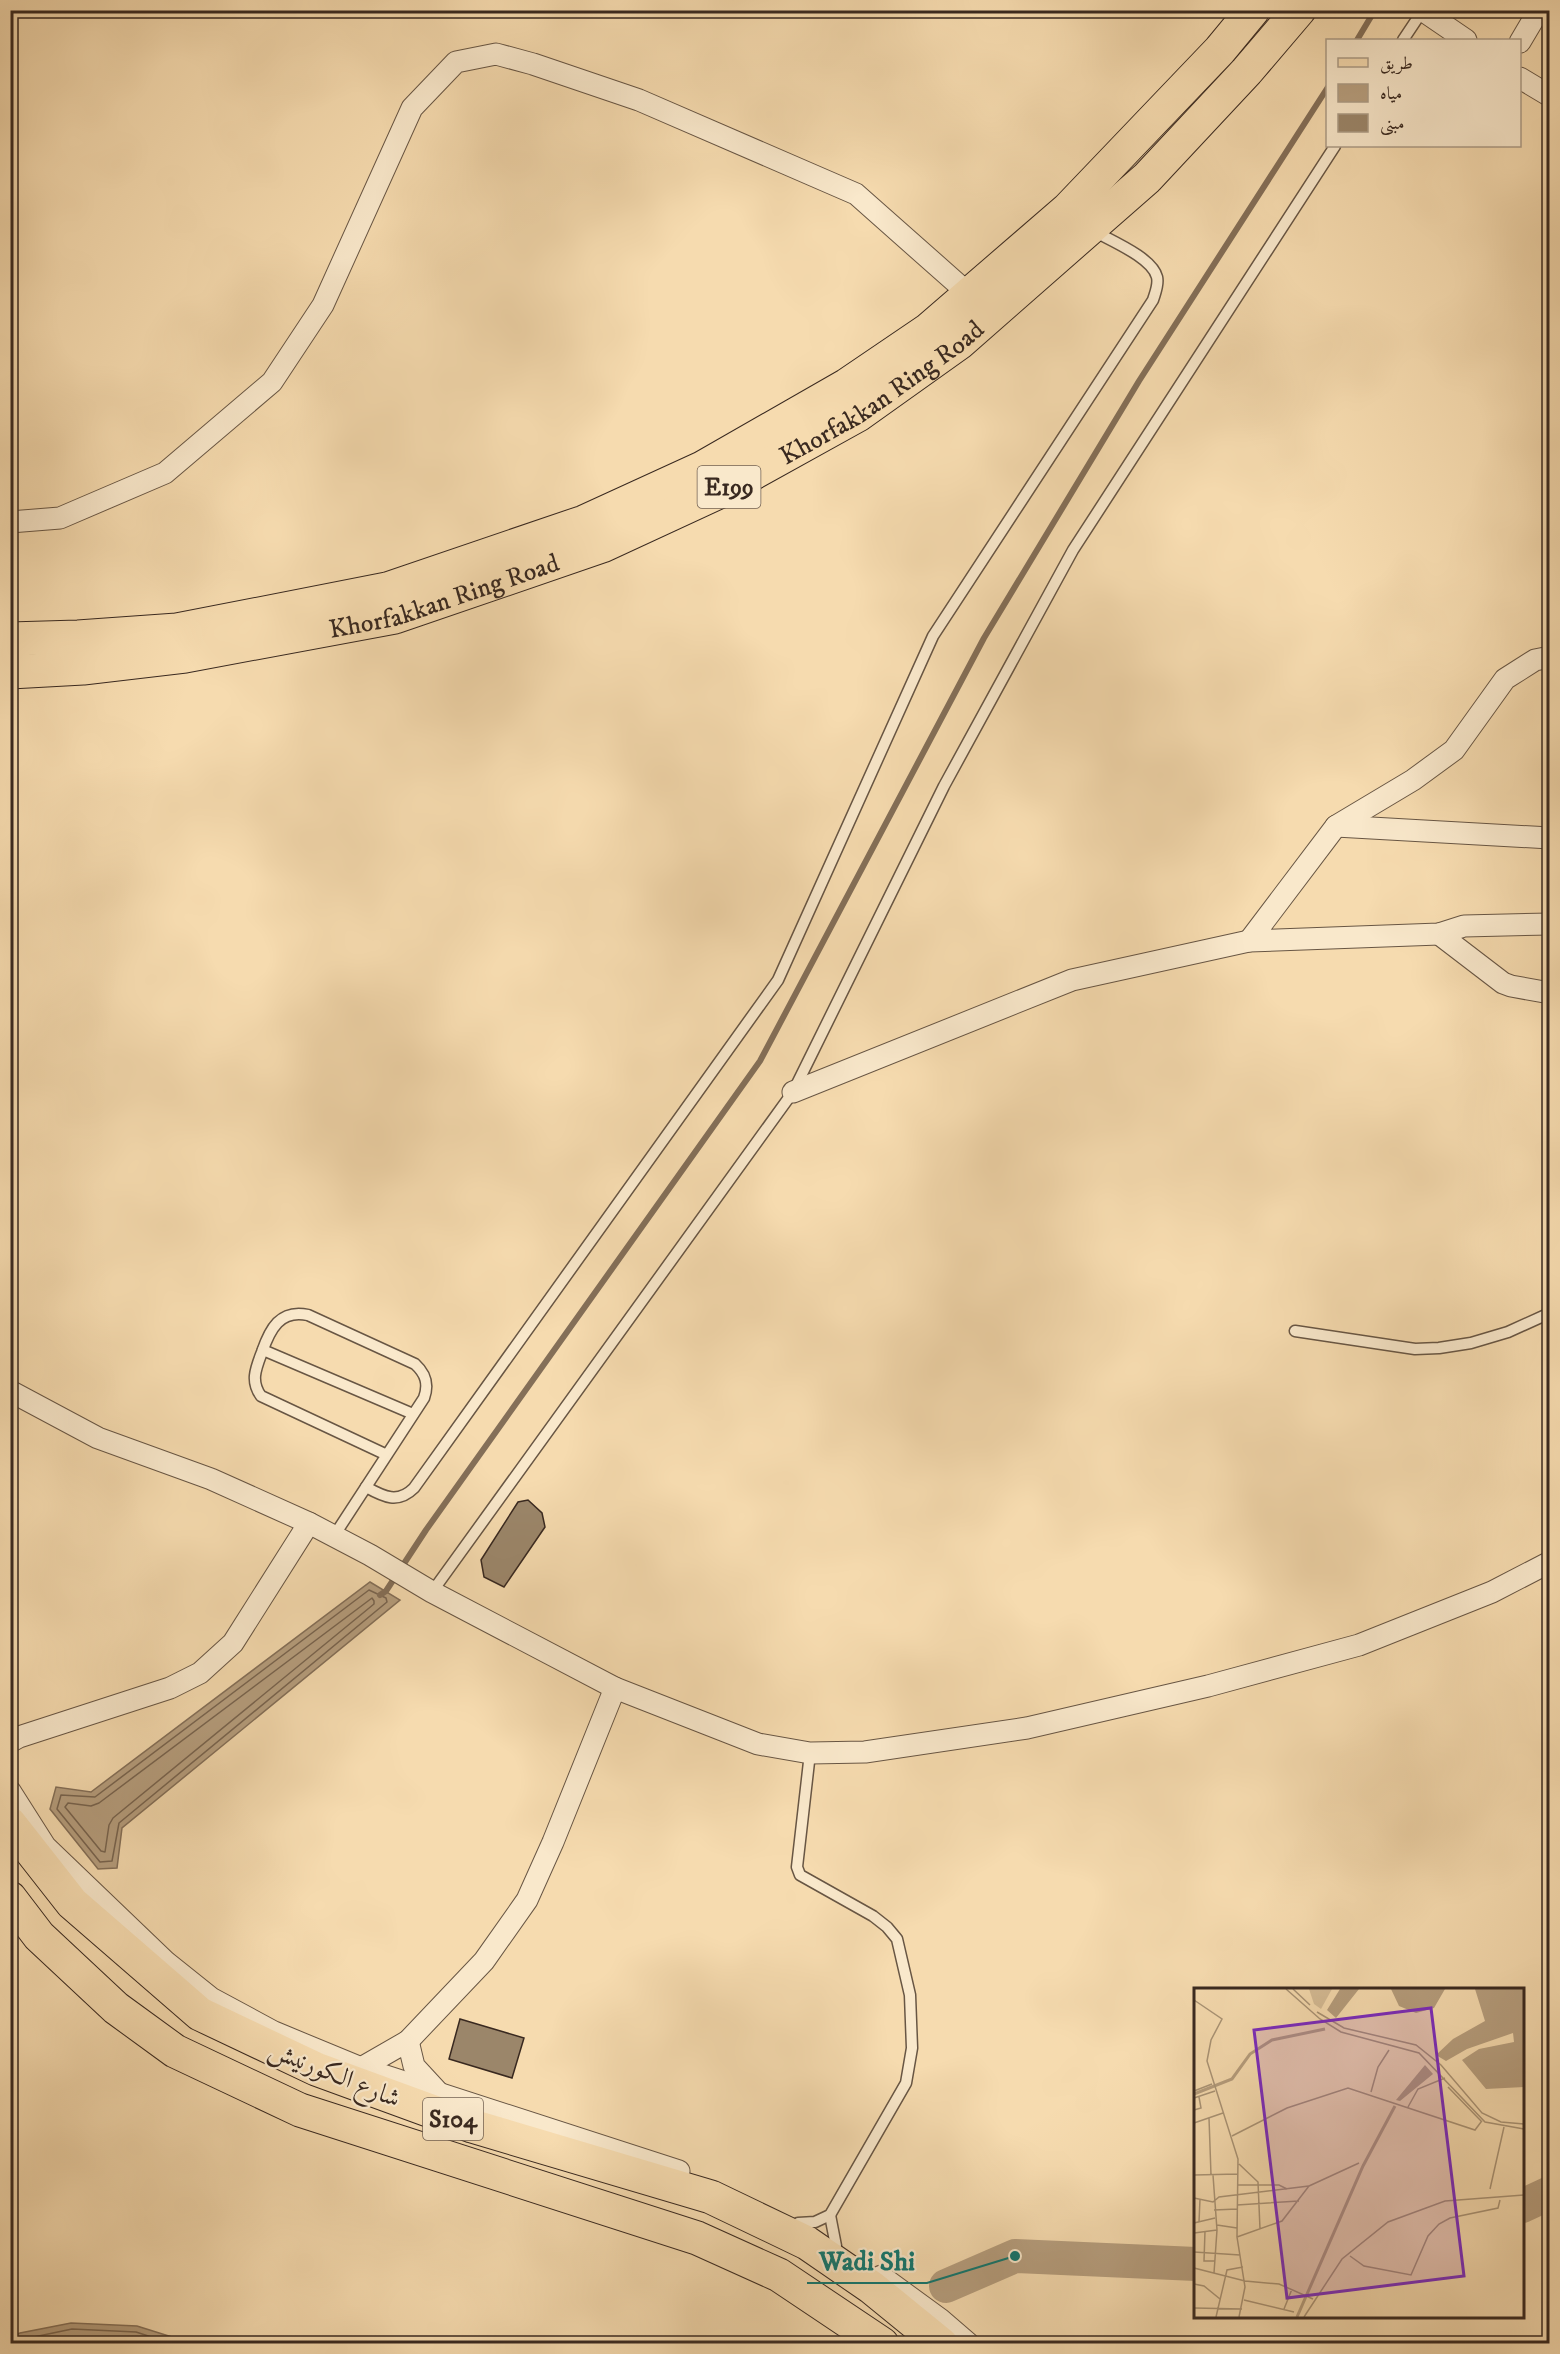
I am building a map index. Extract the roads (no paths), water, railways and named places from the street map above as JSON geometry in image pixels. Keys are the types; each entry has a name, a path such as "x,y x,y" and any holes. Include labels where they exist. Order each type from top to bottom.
{"main road":[{"name":"Khorfakkan Ring Road","path":"10,639 78,638 177,630 387,590 584,522 702,468 847,385 928,330 1068,209 1213,58 1253,10"},
{"name":"Khorfakkan Ring Road","path":"10,672 83,668 185,656 395,616 603,546 721,491 877,403 959,343 1155,169 1247,71 1299,10"},
{"name":"شارع الكورنيش","path":"10,1824 72,1904 200,2014 334,2063 472,2126 711,2197 814,2237 871,2287 941,2343"},
{"name":"شارع الكورنيش","path":"10,1898 39,1935 116,2008 175,2051 300,2110 697,2238 779,2275 882,2343"},
{"path":"569,2135 588,2160"},
{"path":"653,2224 658,2209 674,2202 704,2210 761,2238 814,2237"}],"street":[{"path":"1521,40 1539,10"},
{"path":"1422,11 1464,39"},
{"path":"10,522 60,518 165,473 272,382 324,305 412,108 456,62 496,54 533,63 639,100 855,194 970,295"},
{"path":"1521,79 1550,96"},
{"path":"1249,941 1336,826 1413,780 1454,750 1505,679 1535,660 1550,657"},
{"path":"1336,826 1550,838"},
{"path":"793,1092 1072,980 1249,941 1439,934 1464,926 1550,924"},
{"path":"1439,934 1503,983 1550,993"},
{"path":"10,1391 99,1437 211,1479 334,1536 370,1554 432,1592 615,1689 758,1744 810,1753 865,1752 1027,1728 1208,1686 1359,1645 1492,1592 1550,1562"},
{"path":"13,1738 170,1688 200,1673 233,1643 309,1524"},
{"path":"334,2063 408,2041 484,1961 527,1900 615,1689"},
{"path":"10,1791 45,1846 184,1976 211,1998 334,2063 569,2135 701,2179 753,2201 814,2237 940,2319 969,2343"},
{"path":"408,2041 414,2066 440,2094"}],"lane":[{"path":"1404,39 1422,11"},
{"path":"432,1592 793,1092 944,786 1073,550 1334,147"},
{"path":"366,1487 391,1499 408,1494 414,1488 778,980 933,636 1153,300 1157,277 1152,265 1089,229"},
{"path":"1295,1331 1415,1349 1440,1348 1471,1343 1508,1332 1550,1313"},
{"path":"334,1536 414,1414 427,1391 425,1376 415,1364 308,1315 292,1314 279,1320 270,1332 254,1378 261,1396 387,1455"},
{"path":"263,1350 414,1414"},
{"path":"810,1753 797,1867 800,1875 873,1916 897,1939 910,1995 912,2048 906,2084 830,2215 814,2237"},
{"path":"814,2237 815,2222 830,2215"}],"water":[{"path":"370,1582 400,1600 122,1828 117,1868 98,1869 50,1809 56,1787 91,1792"},
{"path":"71,2323 137,2326 191,2343 11,2343 11,2337 20,2333"}],"waterway":[{"path":"1358,39 1375,10"},
{"path":"380,1595 386,1591 426,1530 760,1061 984,638 1139,381 1326,90"},
{"path":"1524,2205 1550,2193"},
{"path":"946,2286 1015,2256 1194,2264"}],"place":[{"name":"Wadi Shi","path":"1015,2256"}]}
